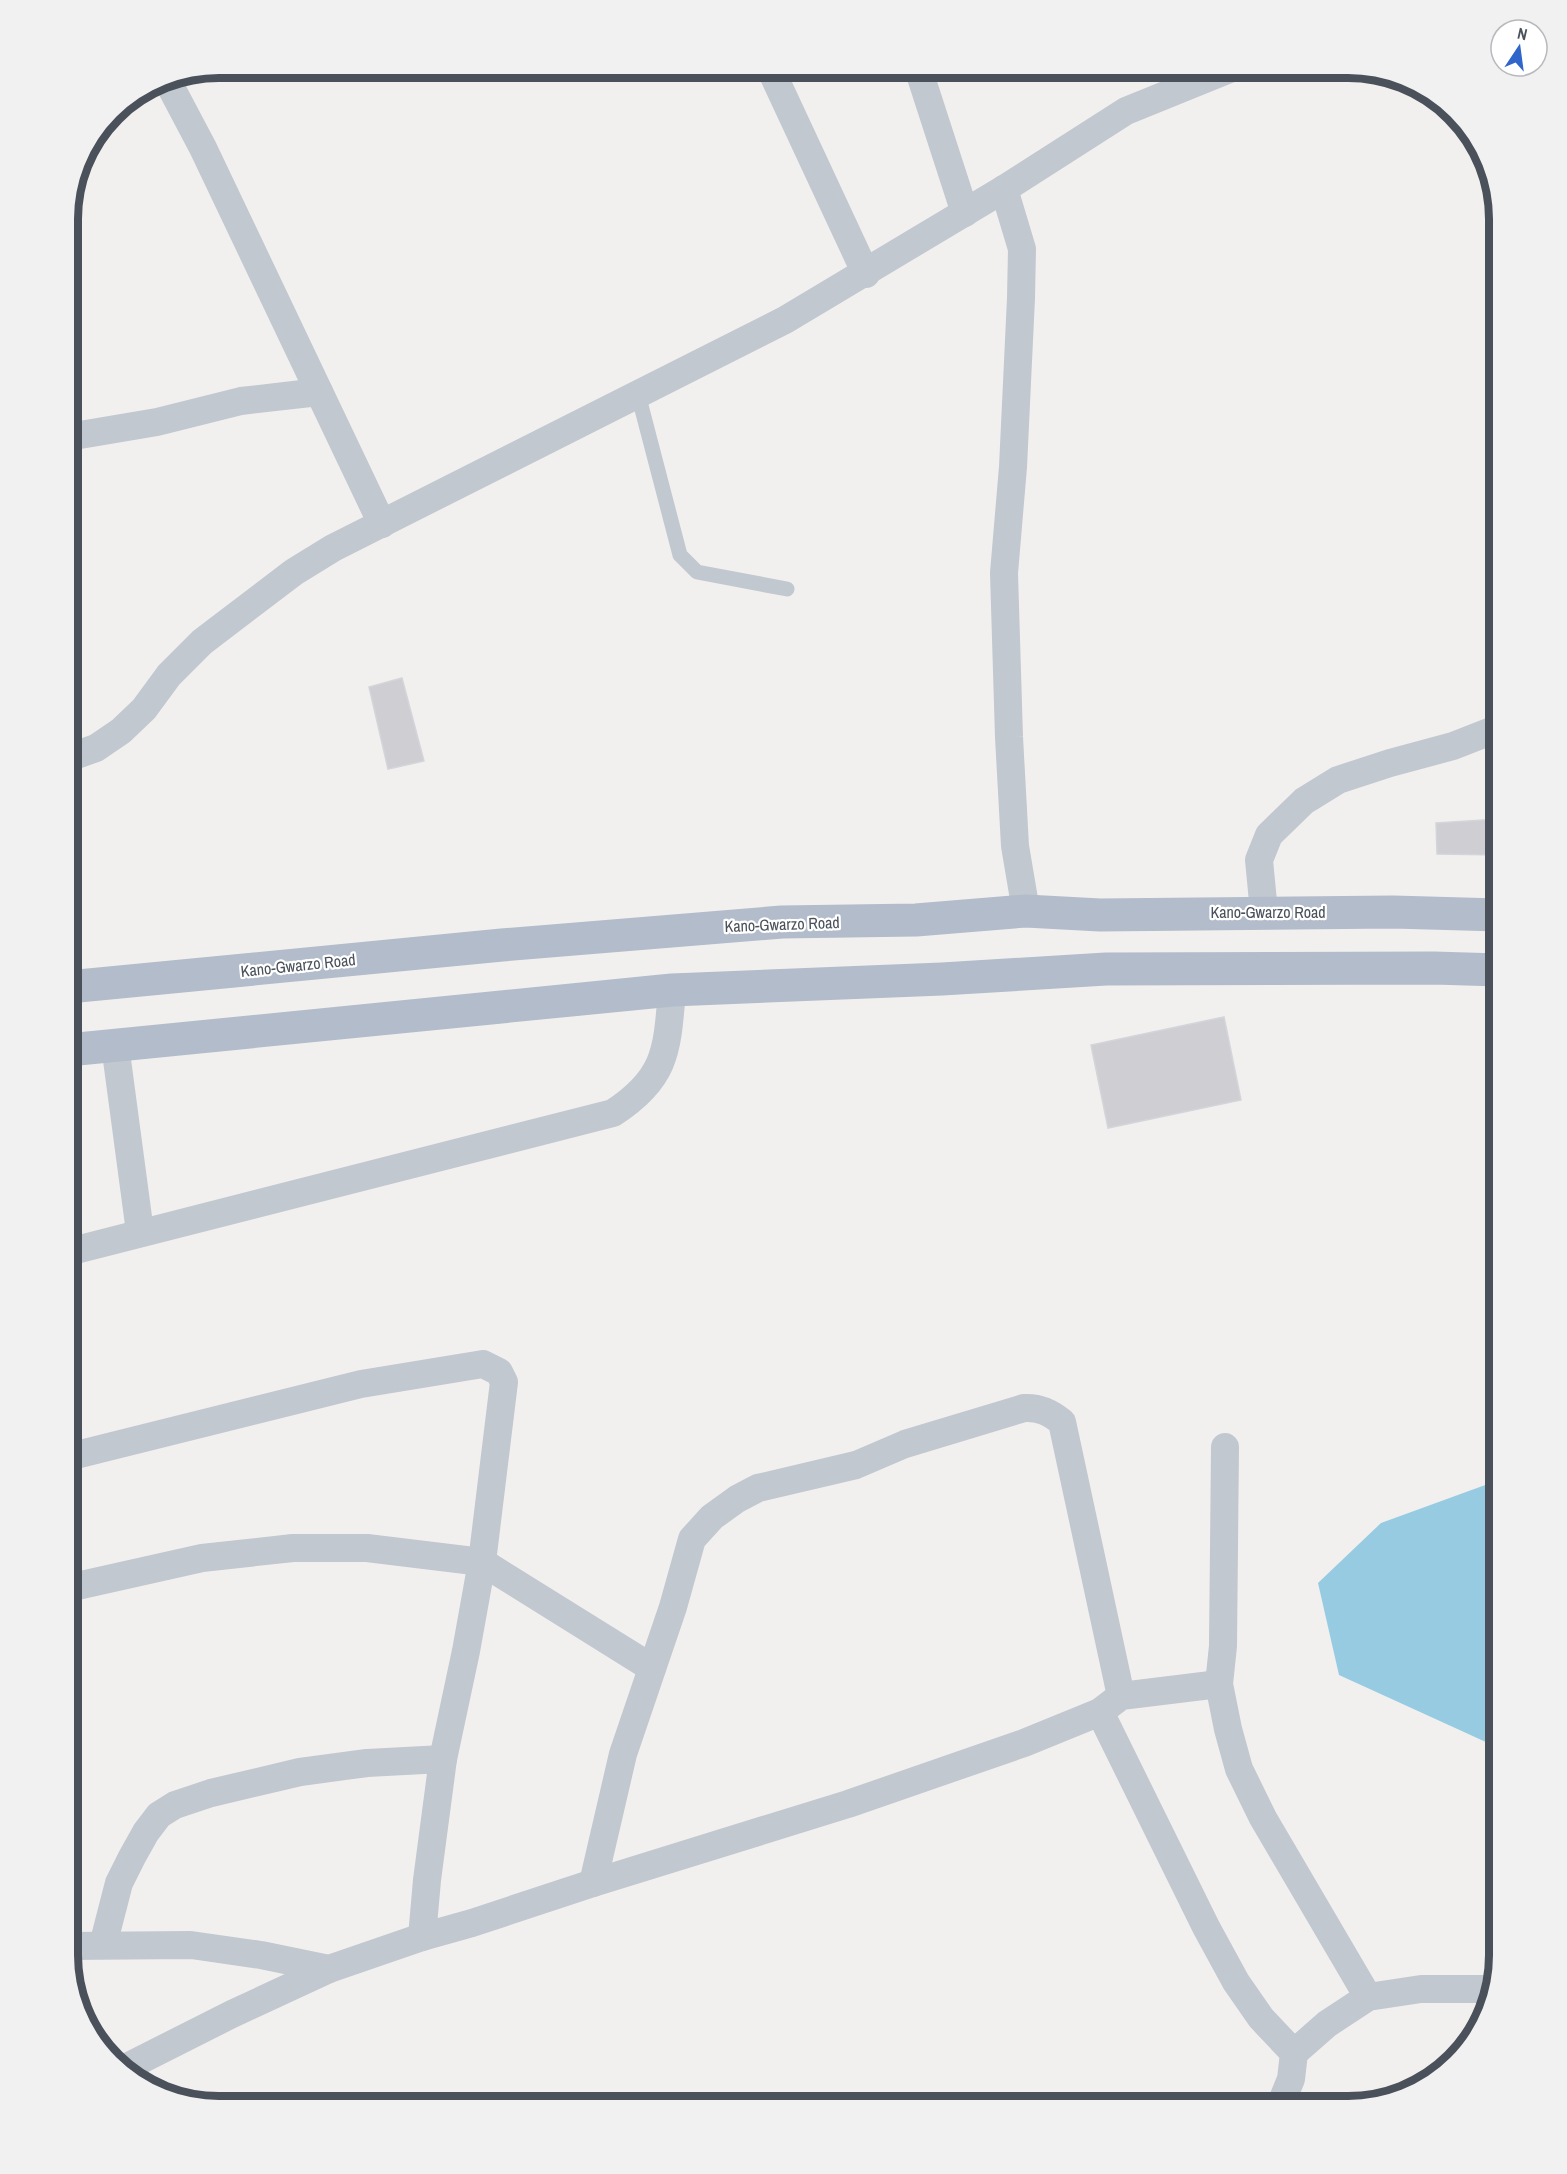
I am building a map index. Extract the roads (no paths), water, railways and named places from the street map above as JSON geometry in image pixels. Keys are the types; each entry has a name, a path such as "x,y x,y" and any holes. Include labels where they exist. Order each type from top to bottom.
{"main road":[{"name":"Kano-Gwarzo Road","path":"78,986 502,945 782,922 916,920 1026,911 1100,915 1264,912 1489,915"},
{"path":"78,1049 672,990 942,979 1106,969 1489,970"}],"street":[{"path":"775,78 866,274"},
{"path":"921,78 965,213"},
{"path":"78,754 96,748 121,731 144,709 169,675 202,642 294,572 333,548 476,478 785,320 866,274 1126,111 1207,78"},
{"path":"171,87 203,148 382,524"},
{"path":"1004,189 1022,249 1013,466 1004,573 1014,835 1026,911"},
{"path":"78,435 157,422 242,401 319,392"},
{"path":"1264,912 1259,861 1269,835 1304,801 1338,780 1454,746 1489,732"},
{"path":"78,1249 613,1113 633,1100 654,1078 668,1031 672,990"},
{"path":"115,1045 140,1232"},
{"path":"78,1455 361,1384 483,1364 499,1372 504,1382 482,1562 443,1759 422,1937"},
{"path":"593,1883 623,1754 674,1607 692,1539 712,1517 737,1499 758,1488 856,1465 905,1444 1033,1407 1052,1414 1062,1422 1111,1704 1206,1927 1236,1982 1261,2018 1294,2053"},
{"path":"1225,1447 1223,1646 1219,1684 1228,1729 1244,1779 1268,1828 1368,1997"},
{"path":"78,1586 202,1558 293,1548 368,1548 482,1562 652,1668"},
{"path":"131,2065 232,2014 329,1969 422,1937 848,1804 1024,1743 1111,1704 1219,1684"},
{"path":"103,1945 119,1883 132,1857 159,1815 175,1805 211,1793 300,1772 367,1763 443,1759"},
{"path":"78,1946 191,1945 261,1955 329,1969"},
{"path":"1284,2096 1291,2079 1294,2053 1327,2024 1368,1997 1422,1989 1485,1987"}],"lane":[{"path":"638,394 680,555 697,572 787,589"}],"water":[{"path":"1489,1484 1489,1743 1339,1675 1318,1583 1381,1523"}]}
